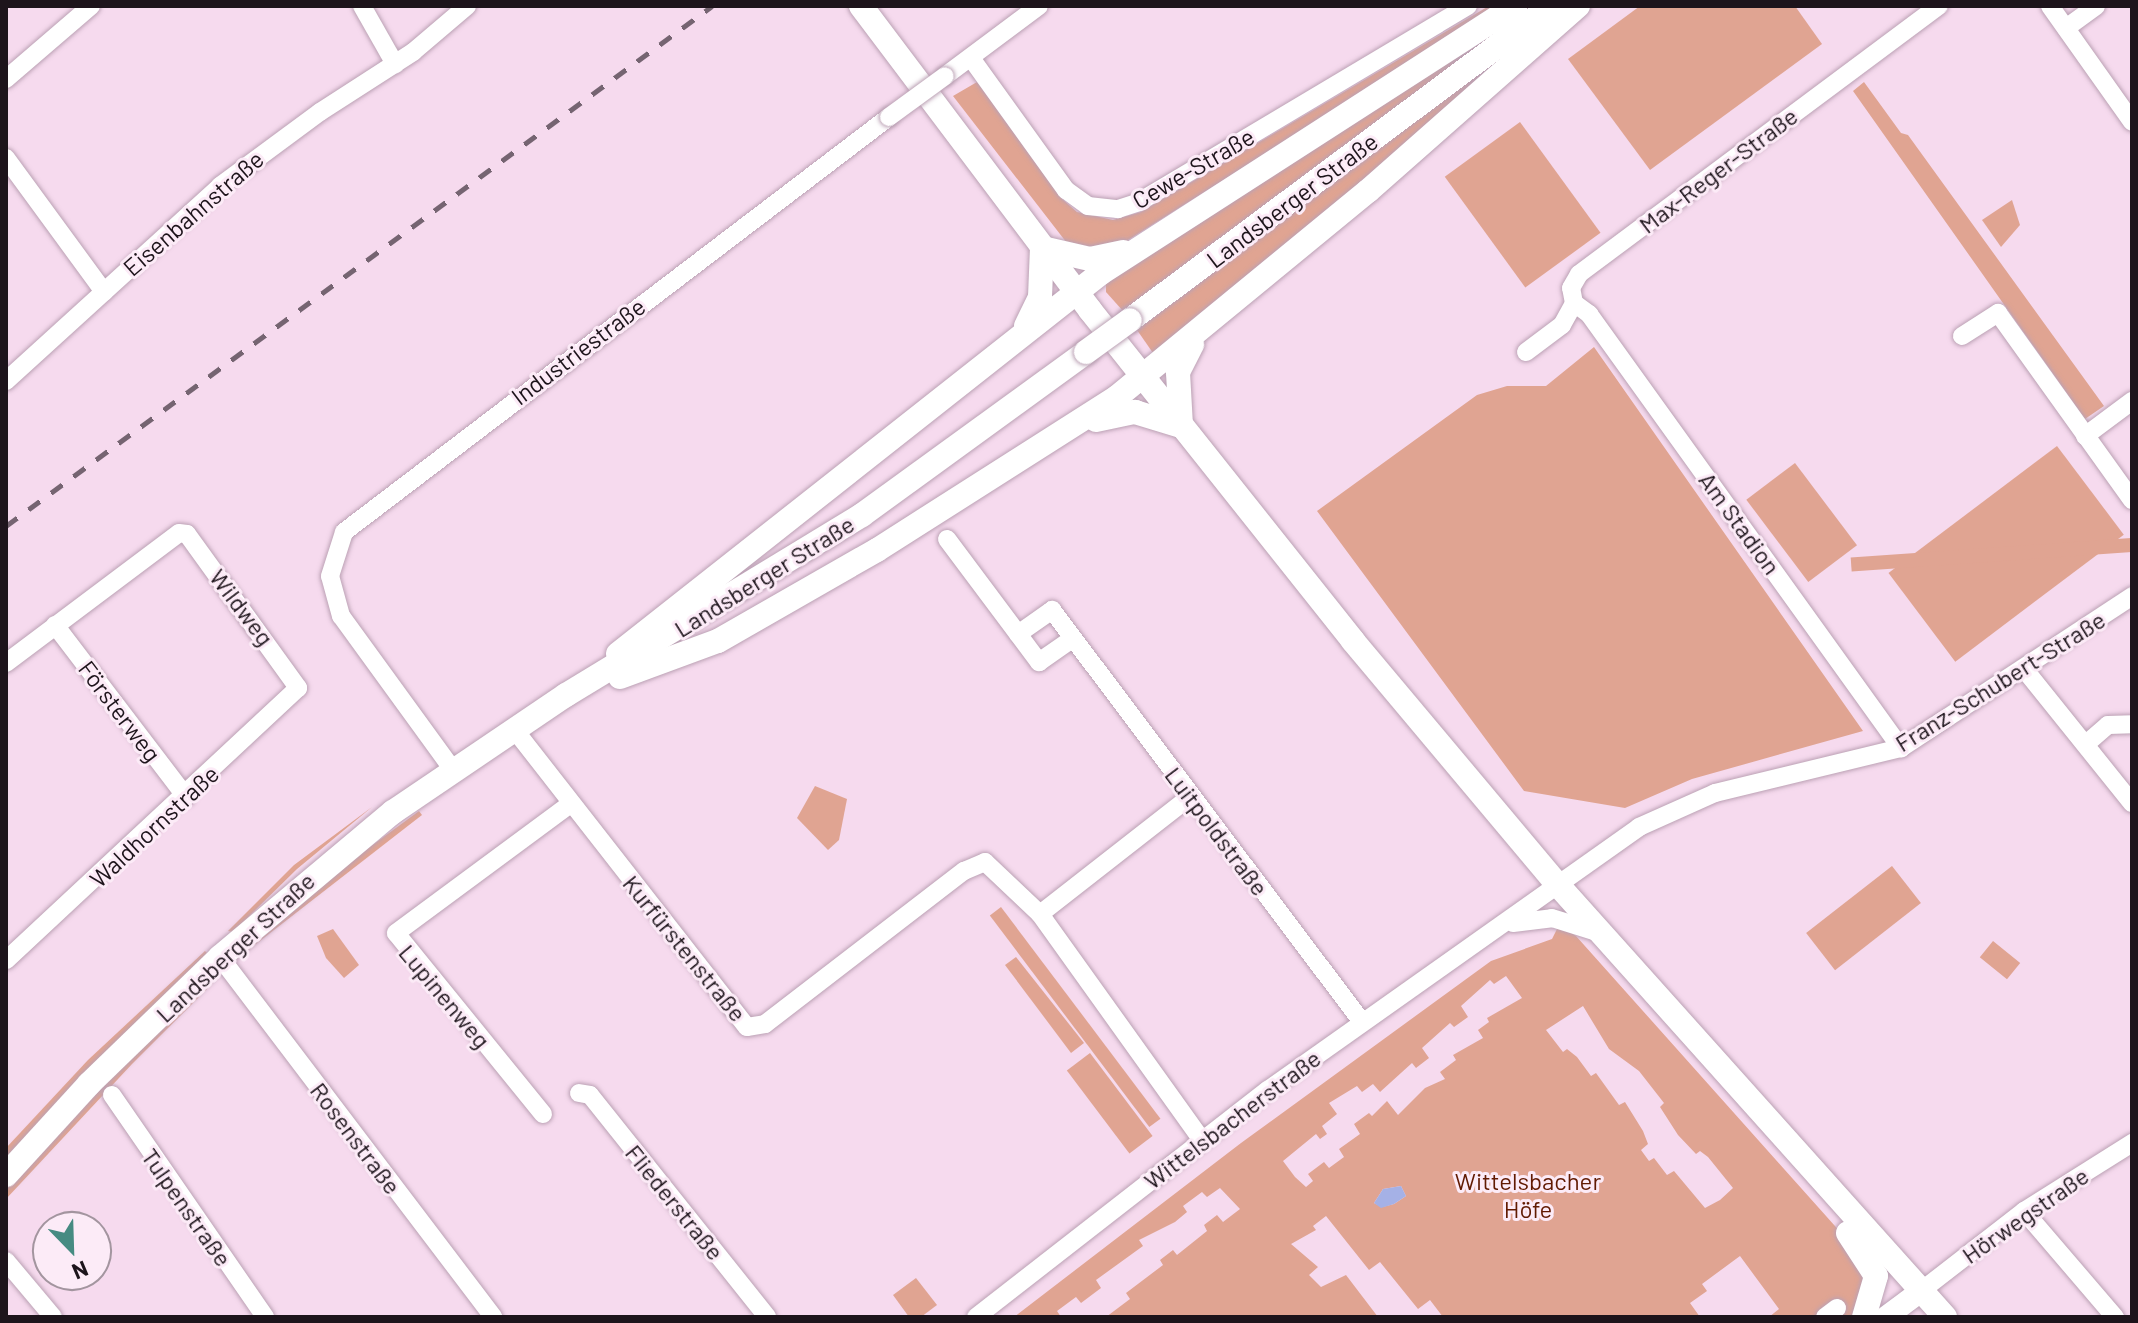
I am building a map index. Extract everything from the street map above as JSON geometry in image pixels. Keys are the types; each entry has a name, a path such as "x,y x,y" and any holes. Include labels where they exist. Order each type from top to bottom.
{"main road":[{"path":"861,6 1042,248 1181,426 1558,885 1945,1317"},
{"path":"594,680 652,623 1076,291 1141,246 1516,6"},
{"name":"Landsberger Straße","path":"6,1175 89,1084 220,957 302,883 453,770 514,729 862,515 1130,320 1551,6"},
{"path":"594,680 622,676 718,641 1071,429 1143,378 1199,332 1578,6"},
{"path":"1042,248 1090,259 1141,246"},
{"path":"1017,338 1040,297 1042,248"},
{"path":"1181,426 1178,372 1199,332"},
{"path":"1071,429 1125,412 1181,426"},
{"path":"1747,1095 1751,1124 1872,1265 1875,1290 1864,1317"}],"street":[{"path":"6,79 91,6"},
{"path":"362,6 395,64"},
{"name":"Eisenbahnstraße","path":"6,381 225,181 395,64 467,6"},
{"name":"Industriestraße","path":"453,770 341,616 330,576 344,532 1039,6"},
{"name":"Cewe-Straße","path":"971,58 1066,190 1102,210 1139,202 1468,6"},
{"name":"Max-Reger-Straße","path":"1526,352 1562,325 1574,303 1571,288 1579,274 1939,6"},
{"path":"2050,6 2132,122"},
{"path":"2066,28 2096,6"},
{"path":"6,158 104,292"},
{"name":"Am Stadion","path":"1574,303 1589,314 1901,748"},
{"path":"1962,336 1998,313 2132,500"},
{"path":"2085,436 2132,401"},
{"name":"Wildweg","path":"55,625 179,533 187,534 298,688"},
{"path":"947,539 1039,662 1072,639"},
{"name":"Franz-Schubert-Straße","path":"1558,885 1639,827 1715,793 1901,748 2025,670 2132,596"},
{"name":"Luitpoldstraße","path":"1018,634 1052,610 1362,1022"},
{"path":"6,663 55,625"},
{"name":"Försterweg","path":"55,625 186,797"},
{"path":"2025,670 2132,803"},
{"name":"Waldhornstraße","path":"6,960 186,797 298,688"},
{"path":"2086,744 2108,725 2132,724"},
{"name":"Kurfürstenstraße","path":"514,729 569,805 747,1027 765,1024 973,865 991,863 1040,914 1201,1139"},
{"path":"1040,914 1190,797"},
{"name":"Lupinenweg","path":"543,1114 396,933 569,805"},
{"name":"Wittelsbacherstraße","path":"976,1317 1201,1139 1558,885"},
{"name":"Wittelsbacherstraße","path":"1495,931 1539,917 1602,934"},
{"name":"Rosenstraße","path":"220,957 493,1317"},
{"name":"Fliederstraße","path":"579,1093 590,1095 767,1317"},
{"name":"Tulpenstraße","path":"112,1095 265,1317"},
{"name":"Hörwegstraße","path":"1921,1291 2024,1211 2132,1143"},
{"path":"2024,1211 2115,1317"},
{"path":"6,1261 53,1317"},
{"path":"1886,1317 1921,1291"}],"green space":[{"path":"1489,6 1500,6 1112,250 1070,247 953,96 977,82 1061,198 1077,212 1113,220 1141,212"},
{"path":"1640,6 1795,6 1822,44 1650,170 1568,59"},
{"path":"1512,21 1123,311 1106,292 1106,282"},
{"path":"1523,41 1519,51 1153,353 1137,330"},
{"path":"1864,82 1901,133 1908,135 2104,406 2085,419 1853,91"},
{"path":"1520,122 1601,233 1525,287 1445,177"},
{"path":"2012,200 2020,225 2001,247 1982,220"},
{"path":"1594,347 1863,731 1692,779 1625,808 1524,791 1317,511 1477,395 1507,386 1546,386"},
{"path":"2057,446 2124,535 1955,662 1888,573"},
{"path":"1795,463 1857,545 1808,582 1746,500"},
{"path":"2131,538 2132,552 1852,572 1851,558"},
{"path":"815,786 847,799 839,840 828,850 797,818"},
{"path":"372,807 297,869 233,932 228,931 294,865"},
{"path":"419,811 422,815 247,951 359,855"},
{"path":"1892,866 1921,903 1835,970 1806,933"},
{"path":"1001,907 1160,1119 1149,1127 990,915"},
{"name":"Wittelsbacher Höfe","path":"1559,925 1576,936 1860,1254 1867,1277 1852,1317 1769,1317 1779,1309 1740,1256 1702,1284 1707,1291 1690,1303 1700,1317 1443,1317 1430,1300 1418,1309 1380,1262 1369,1270 1326,1216 1313,1226 1316,1230 1291,1244 1318,1267 1309,1275 1321,1287 1346,1275 1378,1317 1106,1317 1130,1299 1126,1293 1163,1265 1160,1260 1173,1250 1177,1255 1207,1231 1204,1225 1217,1215 1223,1222 1240,1209 1220,1188 1207,1197 1202,1192 1183,1206 1187,1212 1175,1222 1139,1240 1143,1246 1096,1280 1101,1288 1081,1303 1076,1297 1057,1311 1061,1317 1014,1317 1241,1143 1491,961 1552,939","holes":["1506,976 1522,998 1487,1018 1489,1022 1478,1030 1483,1038 1453,1055 1456,1060 1440,1072 1445,1079 1425,1088 1398,1115 1387,1101 1372,1116 1369,1113 1354,1124 1360,1134 1339,1149 1344,1157 1329,1168 1324,1162 1308,1174 1313,1181 1306,1187 1295,1177 1283,1161 1316,1134 1320,1139 1327,1134 1322,1126 1337,1114 1329,1103 1357,1086 1362,1092 1373,1084 1380,1092 1412,1063 1416,1068 1429,1058 1422,1048 1450,1023 1454,1027 1468,1017 1461,1006 1490,980 1494,984","1583,1006 1609,1049 1639,1071 1664,1103 1660,1107 1678,1135 1696,1154 1700,1151 1708,1157 1733,1188 1705,1208 1674,1171 1667,1175 1654,1158 1649,1161 1641,1150 1648,1144 1643,1131 1625,1102 1619,1105 1596,1073 1591,1076 1577,1057 1567,1049 1563,1052 1546,1030","1401,1186 1406,1196 1382,1207 1374,1203 1383,1189"]},
{"path":"333,929 359,965 344,978 326,958 317,936"},
{"path":"1993,941 2020,963 2007,979 1980,957"},
{"path":"205,951 207,953 6,1159 6,1148 88,1060"},
{"path":"1016,957 1084,1043 1071,1053 1005,965"},
{"path":"214,982 132,1064 6,1199 6,1190 109,1079"},
{"path":"1090,1053 1153,1136 1129,1154 1067,1070"},
{"path":"916,1278 937,1305 921,1317 909,1317 893,1295"}],"water":[{"path":"1401,1186 1406,1196 1394,1204 1381,1208 1374,1203 1383,1189"}],"railway":[{"path":"6,526 712,6"}]}
